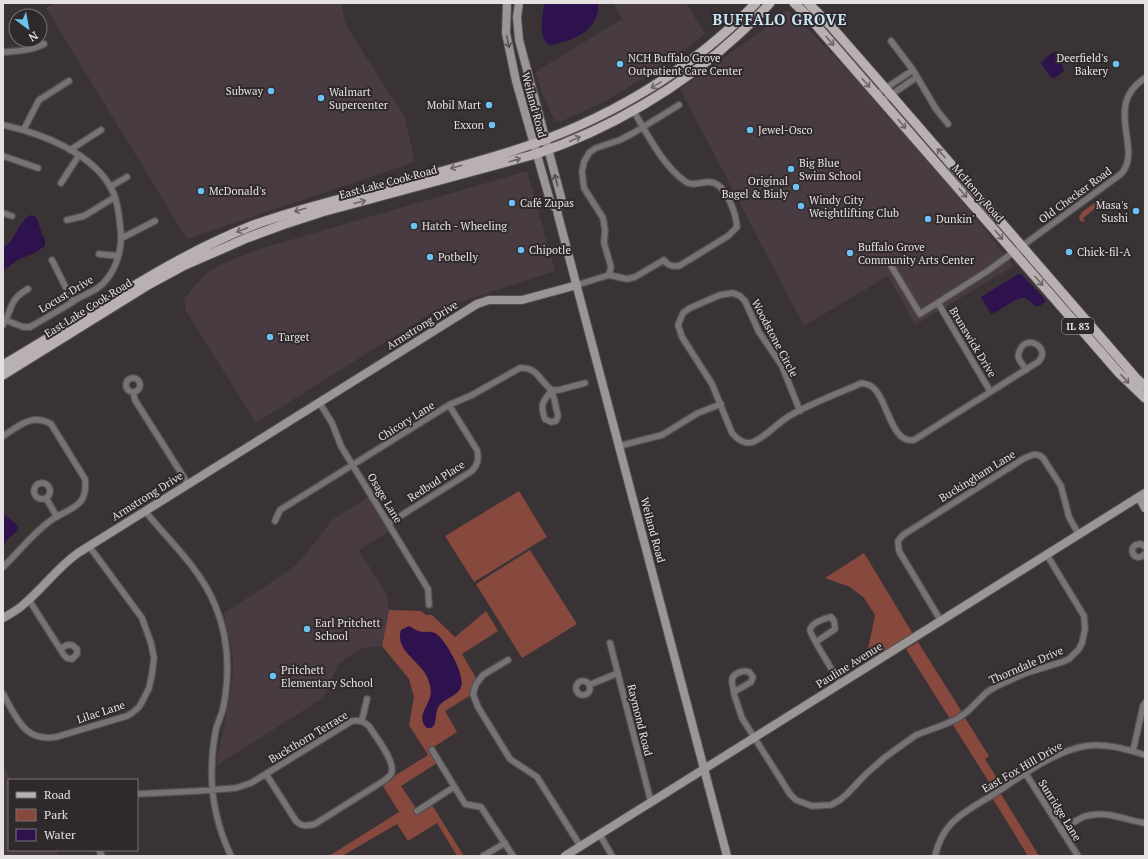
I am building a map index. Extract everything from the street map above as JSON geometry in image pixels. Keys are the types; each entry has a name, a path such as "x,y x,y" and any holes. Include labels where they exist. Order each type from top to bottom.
{"main road":[{"name":"East Lake Cook Road","path":"3,365 126,290 216,240 278,216 533,144 575,127 628,102 663,80 714,43 756,3"},
{"name":"East Lake Cook Road","path":"3,375 148,285 188,264 247,238 322,212 536,154 601,126 633,110 671,87 699,67 738,35 770,3"},
{"name":"McHenry Road","path":"794,3 809,17 1018,249 1145,386"},
{"name":"McHenry Road","path":"808,3 830,25 885,88 1119,373 1145,398"}],"street":[{"name":"Weiland Road","path":"507,3 506,33 516,81 551,204 557,209 727,856"},
{"name":"Weiland Road","path":"519,3 517,17 519,40 562,201 557,209"},
{"path":"891,41 913,70 932,104 948,124"},
{"path":"3,52 37,48"},
{"path":"880,97 885,88 913,70"},
{"path":"880,97 891,96 917,77"},
{"name":"Old Checker Road","path":"890,264 920,314 989,270 1121,174 1125,170 1129,153 1125,128 1127,100 1133,87 1145,78"},
{"path":"24,129 39,100 69,82"},
{"path":"609,275 611,267 604,243 605,230 603,218 584,188 582,172 584,162 590,153 596,148 620,140 679,106"},
{"name":"Armstrong Drive","path":"3,618 29,600 59,567 89,546 477,304 489,300 522,300 609,275 627,279 635,277 664,260 667,264 672,266 679,266 728,236 737,227 736,216 724,191 718,184 710,182 696,184 687,183 667,164 633,110"},
{"name":"Locust Drive","path":"3,125 24,129 39,134 79,155 99,171 115,197 118,207 122,238 116,265 103,284 30,327 23,327 4,321"},
{"path":"70,150 101,130"},
{"path":"61,183 79,155"},
{"path":"3,156 38,168"},
{"path":"110,187 126,177"},
{"path":"67,220 84,216 115,197"},
{"path":"3,213 12,216"},
{"path":"122,238 155,221"},
{"path":"99,254 118,256"},
{"path":"52,260 73,302"},
{"path":"4,321 17,295 28,289"},
{"name":"Woodstone Circle","path":"734,293 745,301 759,332 778,359 800,411 780,422 760,438 748,443 737,439 732,433 721,404 712,384 682,337 678,325 682,313 690,308 720,294 734,293"},
{"name":"Brunswick Drive","path":"938,303 990,391"},
{"path":"800,411 862,383 871,386 878,393 900,437 909,441 914,440 990,391 1026,370 1041,360 1041,349 1035,344 1031,343 1024,345 1019,351 1019,359 1026,370"},
{"name":"Chicory Lane","path":"274,521 280,510 449,405 520,368 526,368 536,372 543,382 552,390"},
{"path":"552,390 558,416 556,421 551,422 545,419 542,405 544,399 552,390 559,390 585,383"},
{"path":"133,392 135,400 188,484"},
{"name":"Osage Lane","path":"319,402 332,423 341,446 428,589 429,605"},
{"path":"619,446 662,435 698,413 721,404"},
{"name":"Redbud Place","path":"389,523 472,471 477,465 479,458 477,450 449,405"},
{"path":"3,436 30,420 37,418 51,424 55,428 85,480 86,487 78,504 50,521 30,538 3,567"},
{"name":"Buckingham Lane","path":"941,621 899,551 898,541 903,535 1023,459 1033,454 1039,455 1043,458 1061,486 1069,516 1078,535"},
{"path":"1142,495 1145,508"},
{"name":"Pauline Avenue","path":"565,856 1142,495"},
{"path":"46,498 58,517"},
{"path":"145,510 160,530 189,562 204,583 216,605 224,635 228,662 222,709 216,731 212,765 212,790 219,824 231,856"},
{"path":"1145,546 1136,544 1133,547 1132,552 1134,556 1138,558 1145,554"},
{"name":"Lilac Lane","path":"3,694 27,732 34,736 47,738 56,737 127,716 141,704 149,688 152,674 154,658 151,643 142,618 89,546"},
{"name":"Thorndale Drive","path":"734,692 742,718 786,787 796,800 812,806 831,805 848,794 865,775 884,758 916,735 956,719 968,711 987,692 997,686 1026,673 1069,659 1079,648 1085,629 1084,616 1047,555"},
{"path":"29,600 60,650"},
{"path":"816,642 835,629 834,621 831,617 814,625 810,629 810,632 840,683"},
{"name":"Raymond Road","path":"610,643 651,802"},
{"path":"508,660 483,676 476,684 473,694 478,707 510,758 537,777 581,847"},
{"path":"589,685 618,673"},
{"name":"Buckthorn Terrace","path":"362,720 367,699"},
{"path":"1133,751 1143,706 1145,703"},
{"name":"Buckthorn Terrace","path":"138,794 212,790 242,786 251,783 352,721 362,720 369,726 391,762 393,769 391,775 315,824 309,826 304,826 296,821 266,774"},
{"name":"East Fox Hill Drive","path":"935,856 938,843 952,823 964,813 1052,758 1074,748 1099,745 1114,746 1145,755"},
{"path":"432,750 465,804 481,807 513,856"},
{"name":"Sunridge Lane","path":"1026,774 1078,856"},
{"path":"417,811 454,787"},
{"path":"1061,830 1082,818 1098,814 1110,815 1145,824"},
{"path":"600,835 612,856"},
{"path":"483,856 505,843"}],"shaded area":[{"path":"55,3 341,3 346,25 404,115 415,162 187,239 48,11 48,8 46,8"},
{"path":"613,3 686,3 705,34 671,61 606,101 562,121 555,121 535,72 622,19"},
{"path":"788,11 794,14 879,103 927,157 1014,266 915,325 888,276 804,326 680,89 763,30 781,12"},
{"path":"527,171 555,271 436,310 256,423 186,311 184,299 207,272 231,260 266,247"},
{"name":"Earl Pritchett School","path":"370,496 390,531 359,550 387,595 389,610 382,646 360,649 338,664 323,698 216,766 231,690 233,672 233,657 224,613 296,565 332,520"},
{"path":"3,765 11,779 8,779 8,851 56,851 59,856 3,856"}],"green space":[{"path":"1100,199 1105,199 1109,203 1105,201 1083,218 1085,222 1080,221 1079,217 1082,212"},
{"path":"519,491 547,537 474,582 445,536"},
{"path":"530,550 577,624 522,658 476,584"},
{"path":"864,553 913,634 873,658 868,649 875,615 864,598 850,587 825,578"},
{"path":"389,610 421,611 426,615 432,615 455,637 486,611 498,631 462,654 476,678 471,695 445,711 457,732 429,750 437,763 401,786 419,813 432,805 464,856 457,856 437,823 408,841 397,824 342,856 329,856 399,812 383,786 396,775 428,755 409,725 414,697 409,679 382,646"},
{"path":"918,642 962,712 950,719 906,649"},
{"path":"965,718 989,756 985,759 1002,786 994,790 953,725"},
{"path":"1001,794 1039,856 1028,856 993,799"}],"water":[{"path":"544,3 598,3 598,12 590,27 583,33 567,41 549,45 545,41 542,31"},
{"path":"1057,51 1064,71 1053,78 1041,63 1049,55"},
{"path":"31,215 36,217 45,239 45,246 16,261 3,271 3,247 11,241 22,223"},
{"path":"1018,274 1021,274 1046,300 1039,306 1036,306 1029,300 1022,298 1018,299 991,314 981,297"},
{"path":"5,515 18,526 18,530 6,541 3,546 3,516"},
{"path":"409,626 423,632 434,632 439,636 449,649 458,666 462,682 459,691 439,706 434,725 430,728 427,728 422,720 423,713 431,695 428,679 421,668 405,651 400,637 401,630"}],"place":[{"name":"NCH Buffalo Grove Outpatient Care Center","path":"620,64"},
{"name":"Deerfield's Bakery","path":"1116,64"},
{"name":"Subway","path":"271,91"},
{"name":"Walmart Supercenter","path":"321,98"},
{"name":"Mobil Mart","path":"489,105"},
{"name":"Exxon","path":"492,125"},
{"name":"Jewel-Osco","path":"750,130"},
{"name":"Big Blue Swim School","path":"791,169"},
{"name":"Original Bagel & Bialy","path":"796,187"},
{"name":"McDonald's","path":"201,191"},
{"name":"Café Zupas","path":"512,203"},
{"name":"Windy City Weightlifting Club","path":"801,206"},
{"name":"Masa's Sushi","path":"1136,211"},
{"name":"Dunkin'","path":"928,219"},
{"name":"Hatch - Wheeling","path":"414,226"},
{"name":"Chipotle","path":"521,250"},
{"name":"Chick-fil-A","path":"1069,252"},
{"name":"Buffalo Grove Community Arts Center","path":"850,253"},
{"name":"Potbelly","path":"430,257"},
{"name":"Target","path":"270,337"},
{"name":"Earl Pritchett School","path":"307,629"},
{"name":"Pritchett Elementary School","path":"273,676"}],"district":[{"name":"BUFFALO GROVE","path":"780,20"}]}
